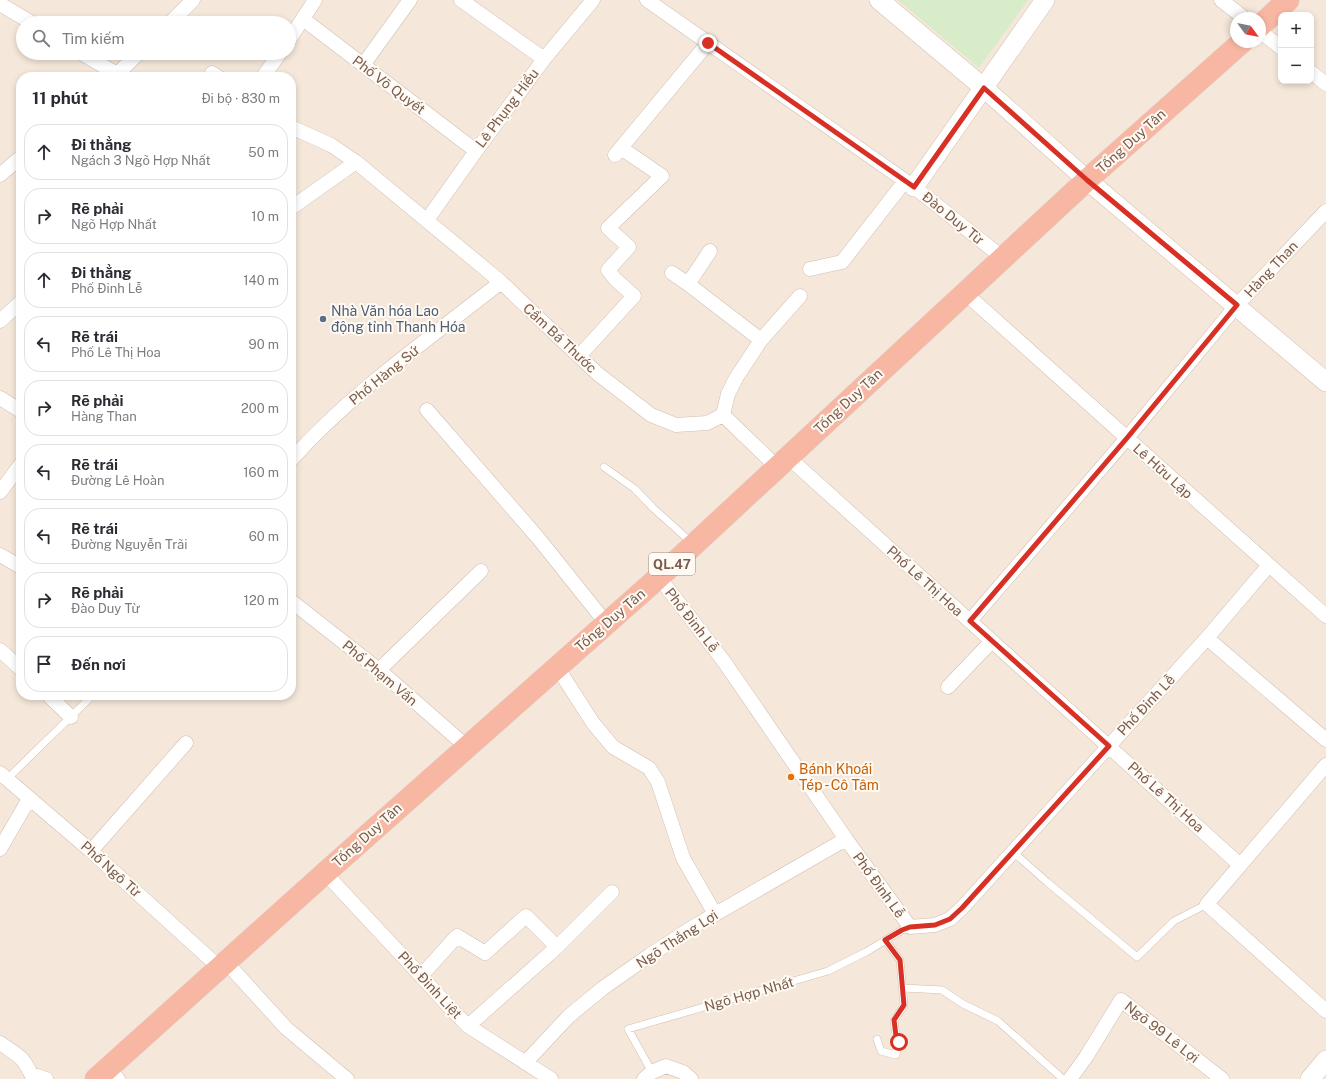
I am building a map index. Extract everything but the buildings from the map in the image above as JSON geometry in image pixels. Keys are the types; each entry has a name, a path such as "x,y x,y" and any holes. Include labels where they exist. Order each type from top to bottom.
{"highway":[{"path":"1266,20 1288,0"},
{"name":"Tống Duy Tân","path":"107,1076 223,965 659,577 1087,180 1235,48"}],"street":[{"path":"177,16 193,0"},
{"path":"296,30 316,0"},
{"path":"363,65 410,0"},
{"path":"461,0 544,59"},
{"name":"Lê Phụng Hiểu","path":"427,220 544,59 593,0"},
{"name":"Đào Duy Từ","path":"647,0 909,184 1003,258"},
{"path":"879,0 984,88 1087,180 1237,305 1326,382"},
{"path":"810,269 842,262 909,184 984,88 1045,0"},
{"path":"1221,0 1236,12"},
{"path":"5,3 23,16"},
{"name":"Phố Võ Quyết","path":"303,19 476,151"},
{"path":"1266,36 1278,46"},
{"path":"579,356 634,296 615,279 608,270 629,247 608,228 662,176 618,151 708,43"},
{"path":"91,60 109,72"},
{"path":"119,72 132,60"},
{"path":"267,72 275,60"},
{"path":"1314,74 1326,84"},
{"name":"Cầm Bá Thước","path":"296,129 331,145 356,162 502,282 598,374 651,415 676,425 707,423 723,415"},
{"path":"1,173 16,162"},
{"path":"296,204 356,162"},
{"name":"Hàng Than","path":"970,621 1127,438 1237,305 1326,211"},
{"path":"688,284 710,251"},
{"path":"672,273 761,340"},
{"name":"Phố Hàng Sứ","path":"296,454 329,420 395,364 502,282"},
{"name":"Lê Hữu Lập","path":"965,293 1326,616"},
{"path":"782,462 723,415 728,394 736,378 761,340 800,296"},
{"path":"0,321 16,307"},
{"path":"0,398 16,408"},
{"path":"427,410 539,538 606,624"},
{"name":"Phố Lê Thị Hoa","path":"782,462 970,621 1240,865"},
{"path":"0,492 16,471"},
{"path":"0,555 16,564"},
{"name":"Phố Đinh Lễ","path":"659,577 725,663 846,839 910,927 935,925 950,919 962,908 1207,638 1269,565"},
{"path":"379,670 481,571"},
{"name":"Phố Phạm Vấn","path":"296,605 379,670 467,747"},
{"path":"1207,638 1326,740"},
{"path":"948,687 992,641"},
{"path":"0,650 16,665"},
{"path":"557,667 593,724 613,748 650,768 658,782 683,858 716,914"},
{"path":"53,700 71,716"},
{"path":"91,851 186,743"},
{"path":"1326,764 1207,904 1326,1011"},
{"name":"Phố Ngô Từ","path":"4,776 223,965 286,1028 347,1079"},
{"path":"0,849 29,799"},
{"name":"Ngõ Thắng Lợi","path":"525,1063 569,1016 603,988 650,955 716,914 846,839"},
{"name":"Phố Đinh Liệt","path":"325,873 468,1026 551,1079"},
{"path":"468,1026 557,947 612,892"},
{"path":"421,976 457,936 485,953 526,916 557,947"},
{"name":"Ngõ 99 Lê Lợi","path":"1070,1079 1086,1057 1121,1000 1222,1079"},
{"path":"0,1044 17,1054 25,1061 31,1074 46,1079"},
{"path":"1310,1079 1326,1060"},
{"path":"648,1076 666,1066 683,1072 691,1079"}],"lane":[{"path":"604,467 635,489 653,508 694,544"},
{"path":"4,776 88,700"},
{"path":"1013,852 1137,957 1174,921 1207,904"},
{"name":"Ngõ Hợp Nhất","path":"648,1076 628,1028 828,971 866,952 902,930 910,927"},
{"path":"877,1039 882,1051 896,1055 899,1042 896,1036 894,1020 904,1005 903,988 900,960 885,940"},
{"path":"903,988 942,990 963,1004 998,1022 1063,1079"}],"shaded area":[{"path":"0,0 1326,0 1326,1079 0,1079"}],"green space":[{"path":"898,0 1028,0 979,68"}],"place":[{"name":"Nhà Văn hóa Lao động tỉnh Thanh Hóa","path":"323,319"},
{"name":"Bánh Khoái Tép - Cô Tâm","path":"791,777"}],"route":[{"path":"708,43 914,187 984,88 1087,180 1237,305 1127,438 970,621 1109,746 962,908 950,919 935,925 910,927 885,940 900,960 904,1005 894,1020 896,1036 899,1042"}]}
